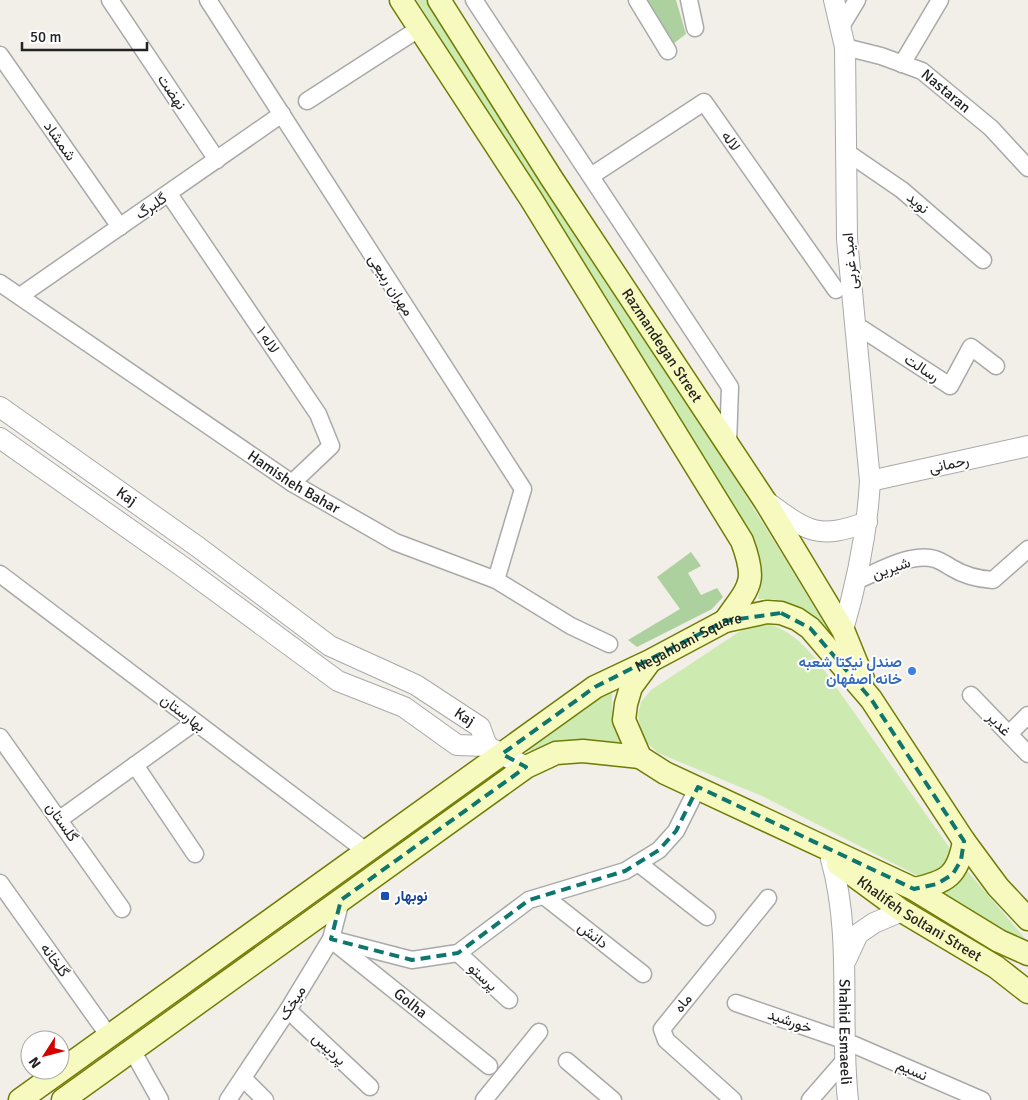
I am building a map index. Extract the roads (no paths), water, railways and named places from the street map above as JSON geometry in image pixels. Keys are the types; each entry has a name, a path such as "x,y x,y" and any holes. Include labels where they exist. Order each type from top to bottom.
{"main road":[{"path":"401,0 532,199 742,541 750,561 751,580 725,621"},
{"name":"Razmandegan Street","path":"439,0 556,184 766,501 843,630 871,699"},
{"name":"Negahbani Square","path":"640,757 624,720 631,686 650,661 725,621 767,612 780,613 796,619 815,634 871,699 964,841 1028,920"},
{"path":"20,1100 366,851 495,750 595,687 650,661"},
{"path":"63,1100 526,767 556,753 583,751 640,757 698,788 914,889 999,941 1028,954"},
{"name":"Khalifeh Soltani Street","path":"813,841 831,859 902,911 996,967 1028,992"},
{"path":"914,889 938,884 953,874 961,860 964,841"},
{"path":"1006,895 1028,907"}],"street":[{"name":"نهضت","path":"110,0 218,160"},
{"name":"مهران ربیعی","path":"208,0 523,489 496,580"},
{"path":"307,101 420,28 390,0"},
{"path":"474,0 730,387 728,444"},
{"path":"637,0 668,51"},
{"path":"689,0 695,28"},
{"name":"امید غربی","path":"834,0 844,47 848,153 847,239 870,481 867,522 858,580 843,630"},
{"path":"840,28 857,0"},
{"path":"902,64 934,2"},
{"name":"Nastaran","path":"844,47 922,71 991,128 1028,168"},
{"name":"شمشاد","path":"0,55 120,227"},
{"name":"لاله","path":"591,176 704,102 836,290"},
{"name":"گلبرگ","path":"20,296 282,114"},
{"name":"نوید","path":"848,153 902,190 983,260"},
{"name":"لاله ۱","path":"169,194 318,414 331,446 292,482"},
{"name":"Hamisheh Bahar","path":"0,283 292,482 395,542 496,580 571,626 609,644"},
{"name":"رسالت","path":"856,325 950,386 971,347 996,366"},
{"name":"Kaj","path":"0,407 204,551 330,646 416,685 480,727 495,750"},
{"name":"Kaj","path":"0,438 190,572 338,681 404,707 457,745 495,750"},
{"name":"رحمانی","path":"870,481 1028,446"},
{"path":"766,501 792,520 811,530 839,532 867,522"},
{"name":"شیرین","path":"858,580 896,564 922,557 936,559 960,573 978,579 993,580 1028,549"},
{"path":"190,572 204,551"},
{"name":"بهارستان","path":"0,574 366,851"},
{"name":"غدیر","path":"971,695 1028,754"},
{"path":"1009,734 1028,715"},
{"path":"60,819 195,722"},
{"name":"گلستان","path":"0,737 122,908"},
{"path":"495,750 526,767"},
{"path":"135,765 196,854"},
{"path":"330,939 412,960 458,953 529,900 625,872 659,850 676,831 698,788"},
{"name":"Shahid Esmaeeli","path":"831,859 840,891 844,964 843,1040 848,1100"},
{"path":"638,863 707,917"},
{"name":"گلخانه","path":"0,883 109,1036"},
{"name":"دانش","path":"544,896 643,974"},
{"name":"ماه","path":"733,1100 666,1040 662,1029 768,898"},
{"name":"میخک","path":"228,1100 288,1010 330,939 341,900"},
{"name":"Shahid Esmaeeli","path":"844,964 858,934 874,923 902,911"},
{"name":"Golha","path":"330,939 489,1066"},
{"name":"پرستو","path":"458,953 509,1000"},
{"name":"خورشید","path":"736,1003 843,1040"},
{"name":"پردیس","path":"288,1010 370,1087"},
{"path":"484,1100 539,1032"},
{"name":"نسیم","path":"843,1040 982,1100"},
{"path":"132,1050 160,1100"},
{"path":"810,1100 844,1060"},
{"path":"567,1062 613,1100"},
{"path":"243,1078 265,1100"}],"place":[{"name":"صندل نیکتا شعبه خانه اصفهان","path":"912,671"},
{"name":"نوبهار","path":"385,896"}]}
